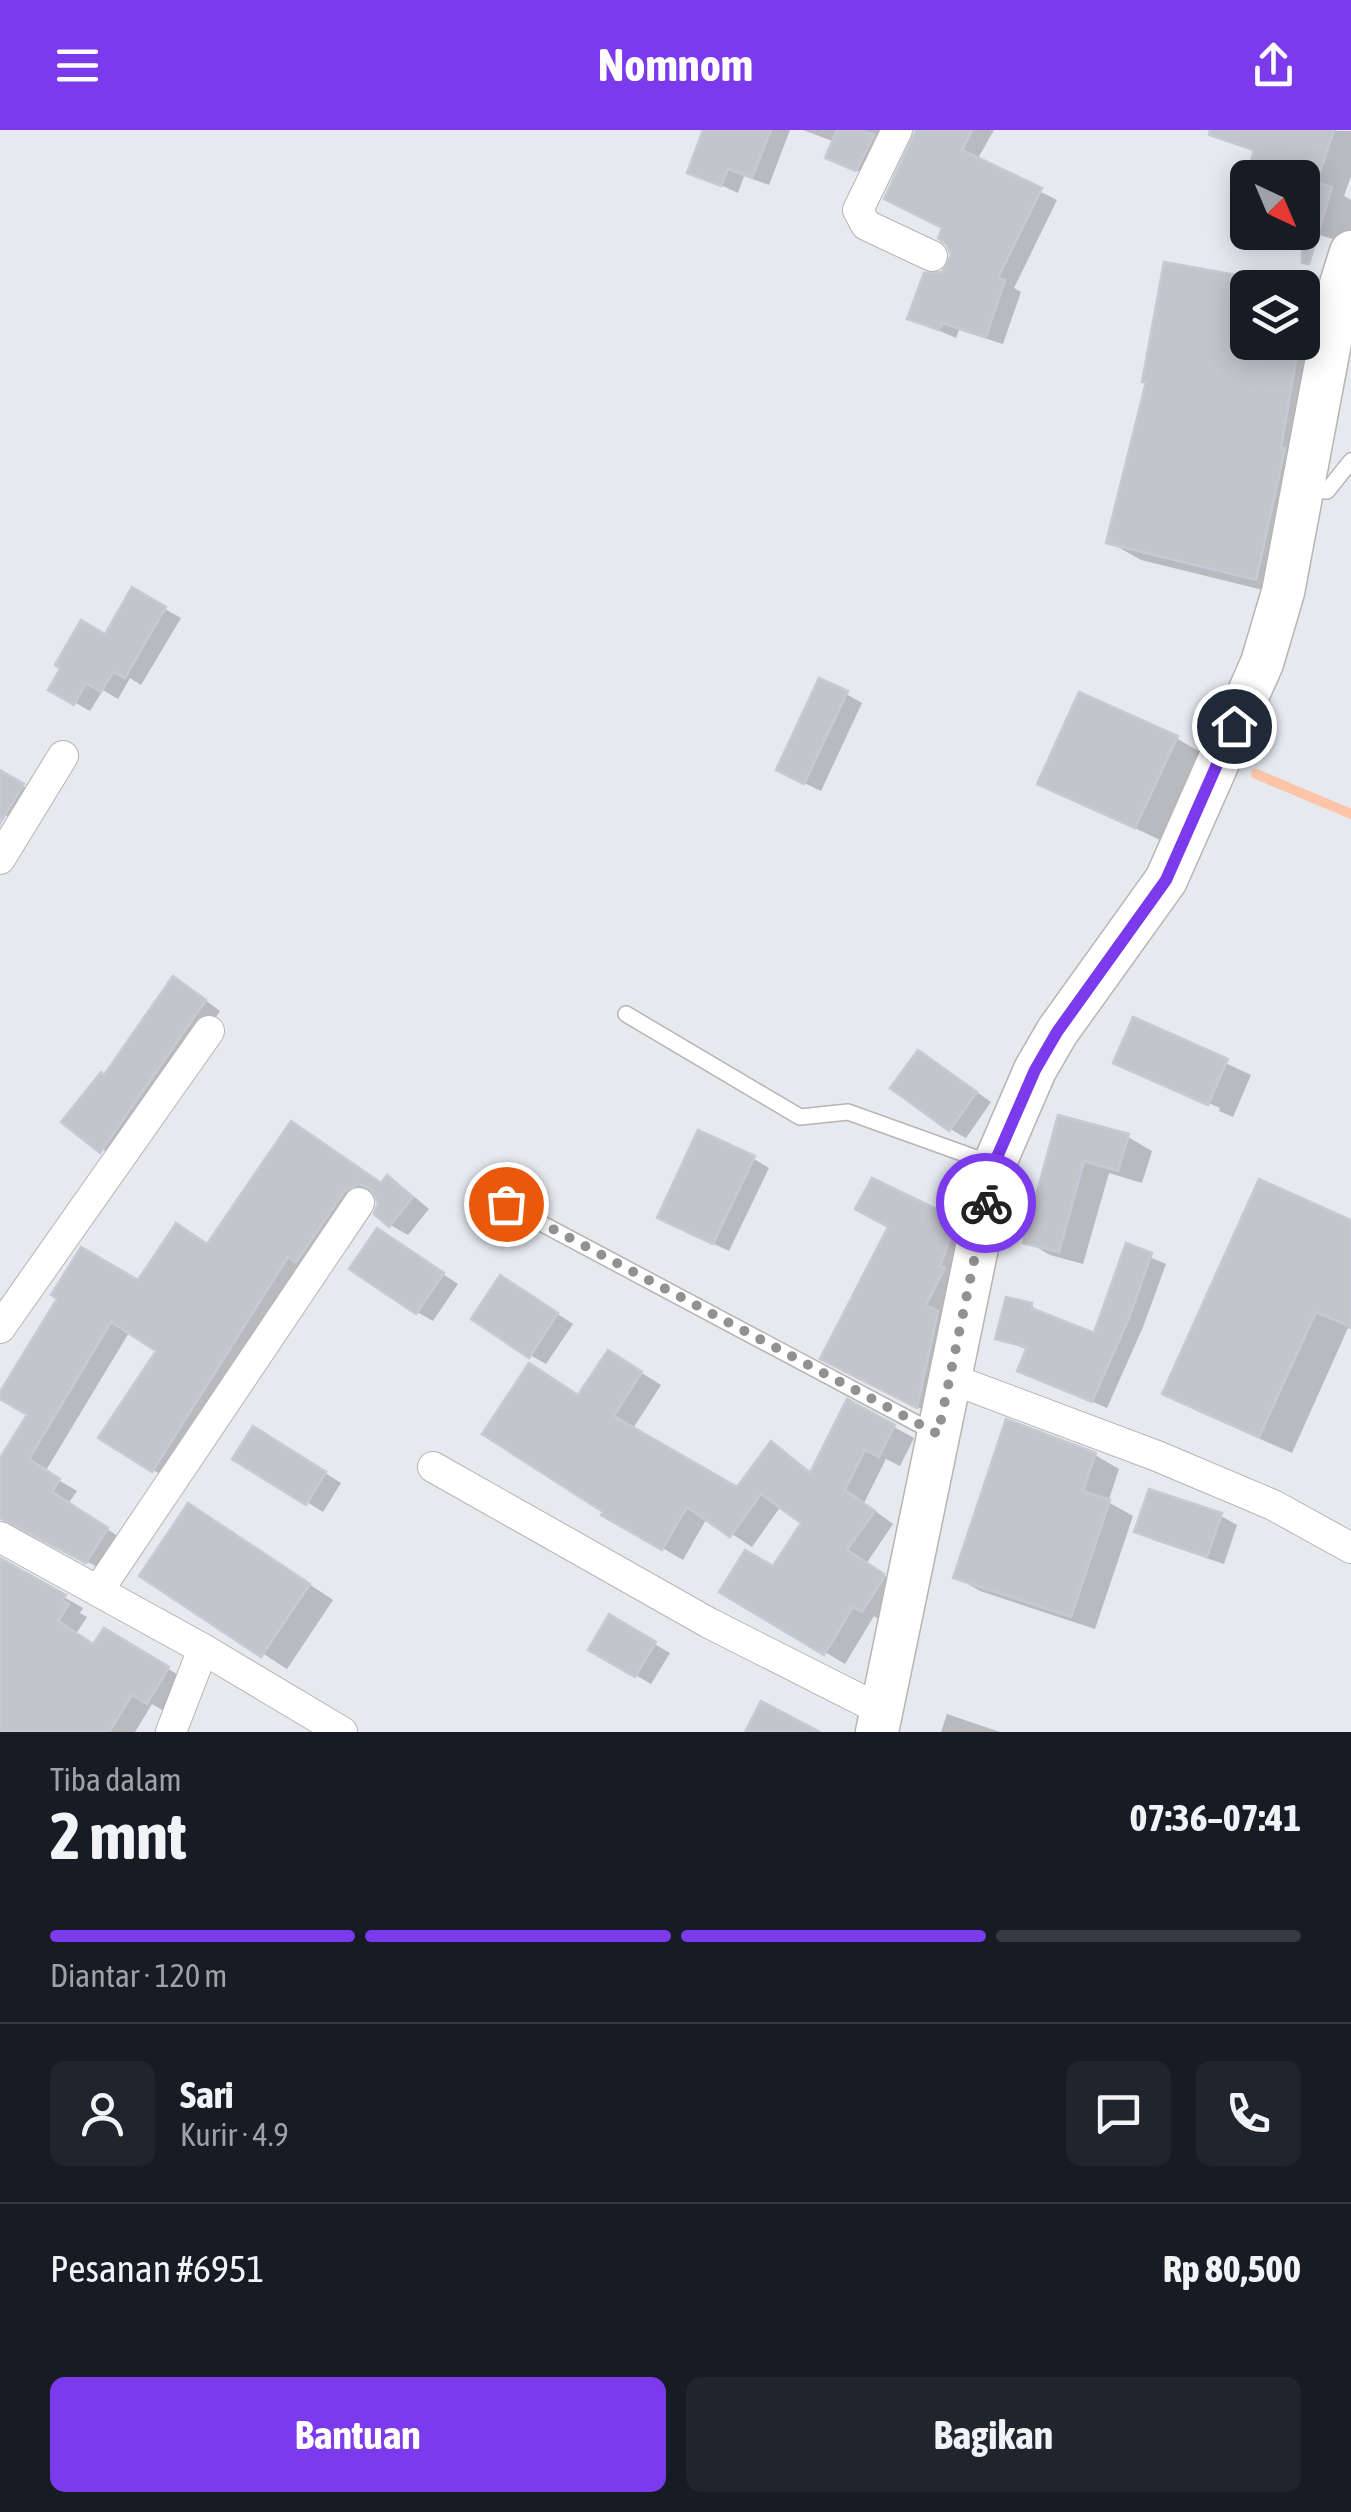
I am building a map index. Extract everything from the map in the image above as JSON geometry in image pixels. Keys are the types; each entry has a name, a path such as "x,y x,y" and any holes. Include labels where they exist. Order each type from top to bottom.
{"street":[{"path":"897,130 858,210 860,218 866,225 932,256"},
{"path":"432,1467 879,1721 994,1164 1035,1070 1057,1032 1166,880 1262,662 1282,592 1341,284 1351,252"},
{"path":"0,859 63,756"},
{"path":"0,1328 209,1031"},
{"path":"98,1591 359,1203"},
{"path":"950,1378 1157,1456 1273,1505 1351,1548"},
{"path":"0,1537 203,1649 342,1732"},
{"path":"171,1732 203,1649"}],"lane":[{"path":"1302,490 1327,491 1351,461"},
{"path":"626,1014 800,1117 848,1112 994,1164"},
{"path":"506,1204 938,1434"}],"building":[{"path":"703,130 771,130 752,178 728,169 721,186 687,173"},
{"path":"837,130 861,130 874,135 856,171 825,158"},
{"path":"916,130 972,130 962,150 1042,188 998,278 1005,280 986,337 942,323 939,330 907,319 924,273 942,272 951,255 938,238 942,228 884,199"},
{"path":"1210,130 1334,130 1320,172 1320,160 1251,160 1254,150 1209,135"},
{"path":"1320,183 1332,187 1320,227"},
{"path":"1302,250 1313,250 1309,264 1302,263"},
{"path":"1164,262 1230,274 1230,360 1296,360 1281,448 1285,448 1256,580 1106,543 1146,382 1142,382"},
{"path":"132,587 166,607 125,678 113,672 101,692 86,683 74,705 48,690 60,669 55,665 81,620 105,634"},
{"path":"819,678 848,691 804,784 776,770"},
{"path":"1079,692 1178,736 1135,828 1037,784"},
{"path":"0,770 24,784 0,823"},
{"path":"173,976 206,1000 100,1153 61,1122 101,1072 104,1075"},
{"path":"1133,1017 1228,1059 1208,1105 1113,1063"},
{"path":"918,1050 977,1092 949,1131 890,1088"},
{"path":"1058,1115 1129,1134 1118,1171 1084,1161 1059,1252 1023,1243"},
{"path":"291,1121 381,1183 387,1175 413,1197 389,1227 374,1214 378,1203 370,1188 359,1184 344,1192 296,1262 288,1257 152,1472 98,1438 156,1351 111,1322 29,1459 60,1479 52,1492 108,1528 86,1563 0,1518 0,1458 27,1415 0,1399 0,1392 57,1299 51,1295 81,1247 138,1280 176,1223 207,1244"},
{"path":"698,1130 755,1156 713,1244 657,1218"},
{"path":"872,1178 957,1219 940,1266 945,1268 926,1305 938,1311 917,1408 820,1359 888,1227 855,1209"},
{"path":"1259,1179 1351,1220 1351,1327 1316,1312 1259,1437 1162,1394"},
{"path":"377,1228 444,1273 416,1314 349,1269"},
{"path":"1126,1243 1152,1253 1092,1402 1017,1371 1027,1347 995,1339 1006,1297 1032,1303 1031,1308 1094,1333"},
{"path":"500,1275 558,1313 529,1358 471,1319"},
{"path":"608,1350 642,1372 614,1416 737,1487 771,1441 810,1473 847,1399 895,1425 879,1457 865,1450 845,1490 875,1511 847,1550 884,1574 883,1579 862,1612 853,1607 824,1655 719,1592 745,1550 773,1566 801,1523 761,1494 730,1537 687,1507 662,1550 601,1515 603,1512 482,1434 529,1363 578,1395"},
{"path":"1006,1419 1096,1453 1083,1491 1110,1500 1071,1617 953,1578"},
{"path":"253,1426 326,1472 306,1505 232,1459"},
{"path":"1149,1489 1222,1513 1207,1557 1134,1532"},
{"path":"188,1503 310,1584 261,1657 139,1576"},
{"path":"0,1558 66,1595 62,1600 69,1604 58,1621 93,1644 104,1628 169,1667 147,1704 132,1695 109,1732 0,1732"},
{"path":"609,1614 656,1642 635,1677 588,1650"},
{"path":"761,1701 820,1732 745,1732"}],"waterway":[{"path":"1256,774 1351,814"}],"way so far":[{"path":"506,1204 938,1434 986,1203"}],"route":[{"path":"986,1203 994,1164 1035,1070 1057,1032 1166,880 1234,726"}]}
